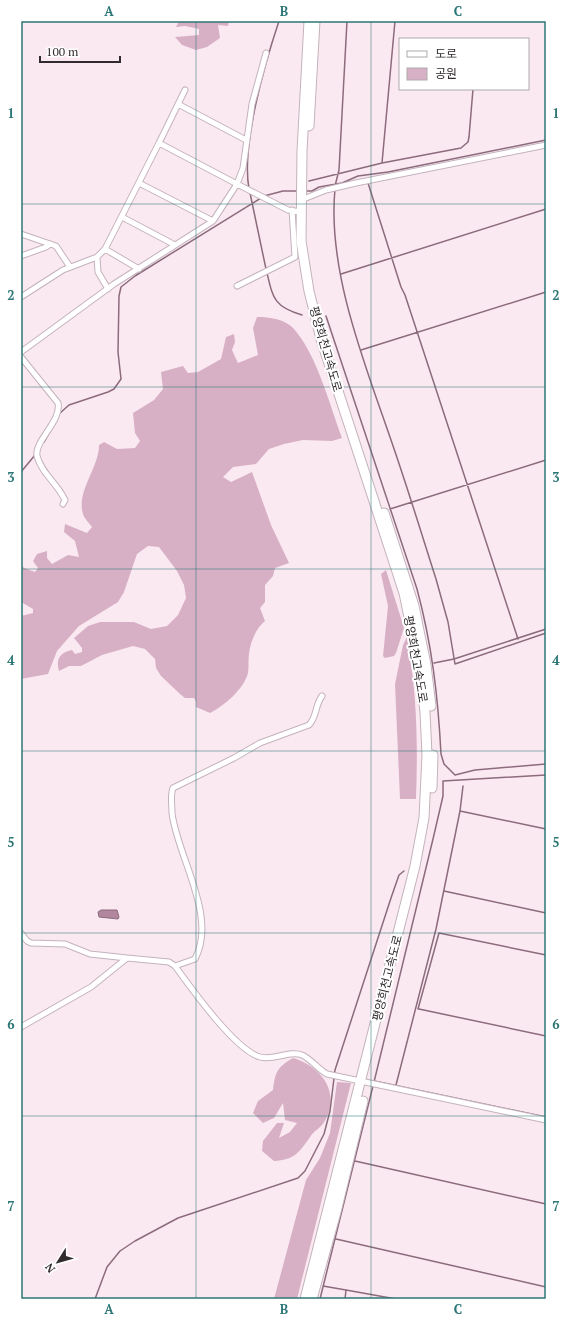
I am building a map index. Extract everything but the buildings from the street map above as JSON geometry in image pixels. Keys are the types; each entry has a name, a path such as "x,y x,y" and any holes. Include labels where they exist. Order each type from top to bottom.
{"highway":[{"name":"평양희천고속도로","path":"305,1299 414,892 430,813 433,768 431,712 426,665 414,606 325,334 313,285 306,234 304,192 309,21"},
{"name":"평양희천고속도로","path":"312,1299 336,1212 364,1081 415,866 424,818 427,756 425,712 419,666 404,593 321,339 304,265 296,211 304,192 315,21"}],"street":[{"path":"21,352 108,289 213,220 237,184 243,168 252,104 266,53"},
{"path":"21,297 70,267 97,257 105,248 159,143 184,90"},
{"path":"178,104 246,140"},
{"path":"159,143 263,197 296,211 295,257 237,286"},
{"path":"304,192 546,145"},
{"path":"139,183 213,220"},
{"path":"122,217 175,245"},
{"path":"21,234 50,244 59,249 70,267"},
{"path":"21,256 50,244"},
{"path":"105,248 139,269"},
{"path":"97,257 98,272 108,289"},
{"path":"21,357 58,403 59,407 49,430 37,448 37,455 43,471 62,494 65,500 63,504"},
{"path":"175,966 195,959 198,953 202,926 197,898 175,829 171,801 173,788 234,758 260,743 309,725 312,722 319,700 322,696"},
{"path":"21,933 27,941 31,943 65,944 90,954 169,962 175,966 212,1014 245,1050 262,1058 277,1058 295,1054 303,1055 327,1074 546,1120"},
{"path":"21,1027 91,987 126,958"}],"green space":[{"path":"179,21 229,21 228,26 218,25 220,38 207,47 196,50 182,45 175,37 199,35 199,29 185,26 176,27"},
{"path":"257,317 272,318 286,323 294,329 302,340 310,352 316,366 342,438 332,441 303,440 284,444 269,449 256,464 233,467 223,477 231,482 252,472 271,525 289,563 275,568 273,576 265,585 265,602 260,608 265,621 256,632 252,641 246,679 233,696 210,713 196,707 194,698 185,698 161,676 156,668 155,659 145,649 133,646 102,655 81,666 69,666 59,671 58,660 62,654 72,650 75,654 82,652 82,648 74,638 88,626 100,622 134,622 151,629 167,626 178,615 186,598 184,585 177,571 159,547 148,546 137,554 124,592 118,602 79,626 57,651 48,674 21,679 21,616 33,613 33,609 21,602 21,564 24,568 35,572 38,568 33,561 37,554 47,551 47,558 52,564 68,555 79,557 75,541 64,532 65,524 87,533 92,527 85,519 82,505 85,488 96,462 99,445 104,442 117,449 135,448 140,441 135,433 133,413 154,400 163,389 161,372 183,366 188,373 198,372 221,359 226,337 234,334 235,342 232,350 238,363 258,355 253,328"},
{"path":"386,570 404,628 396,653 394,656 385,658 383,656 388,606 381,574"},
{"path":"407,637 415,698 417,758 416,799 400,799 395,684 403,645"},
{"path":"293,1058 312,1067 325,1081 331,1098 330,1108 324,1122 295,1155 287,1159 274,1161 262,1151 263,1141 277,1123 284,1123 279,1138 290,1132 297,1123 285,1120 283,1103 274,1118 263,1123 253,1113 258,1101 273,1090 276,1075 280,1068 283,1064"},
{"path":"337,1082 351,1083 297,1299 274,1299 306,1180 320,1158 330,1133"}],"shaded area":[{"path":"101,910 117,910 119,917 118,919 99,917 98,912"}],"waterway":[{"path":"249,189 247,171 251,128 261,81 279,21"},
{"path":"335,186 339,170 347,21"},
{"path":"382,163 395,21"},
{"path":"309,181 382,163 461,148 468,142 473,90"},
{"path":"305,191 312,191 319,187 342,183 358,176 388,172 546,140"},
{"path":"368,183 518,639"},
{"path":"335,189 334,220 337,252 342,284 350,317 436,579 448,622 455,664 546,633"},
{"path":"264,196 283,191 297,191"},
{"path":"250,193 266,269"},
{"path":"59,414 69,405 114,389 121,379 118,352 119,296 121,287 135,276 261,198"},
{"path":"341,274 546,209"},
{"path":"267,273 273,295 280,305 302,315"},
{"path":"361,350 546,292"},
{"path":"326,316 417,589 427,630 436,691 441,754 444,764 455,775 475,770 546,764"},
{"path":"44,442 55,423"},
{"path":"21,472 35,455"},
{"path":"390,509 546,460"},
{"path":"434,663 454,659 546,629"},
{"path":"374,1082 443,796 443,781 546,775"},
{"path":"396,1085 436,929 460,811 463,786"},
{"path":"460,811 546,829"},
{"path":"95,1299 107,1267 120,1251 135,1241 178,1218 298,1178 305,1171 324,1134 330,1111 335,1070 391,898 399,875 404,871"},
{"path":"444,891 546,913"},
{"path":"418,1009 439,933 546,955"},
{"path":"419,1009 546,1036"},
{"path":"374,1081 546,1117"},
{"path":"320,1299 373,1086"},
{"path":"355,1161 546,1204"},
{"path":"336,1239 546,1287"},
{"path":"323,1286 346,1290 345,1299"},
{"path":"346,1290 396,1299"}]}
